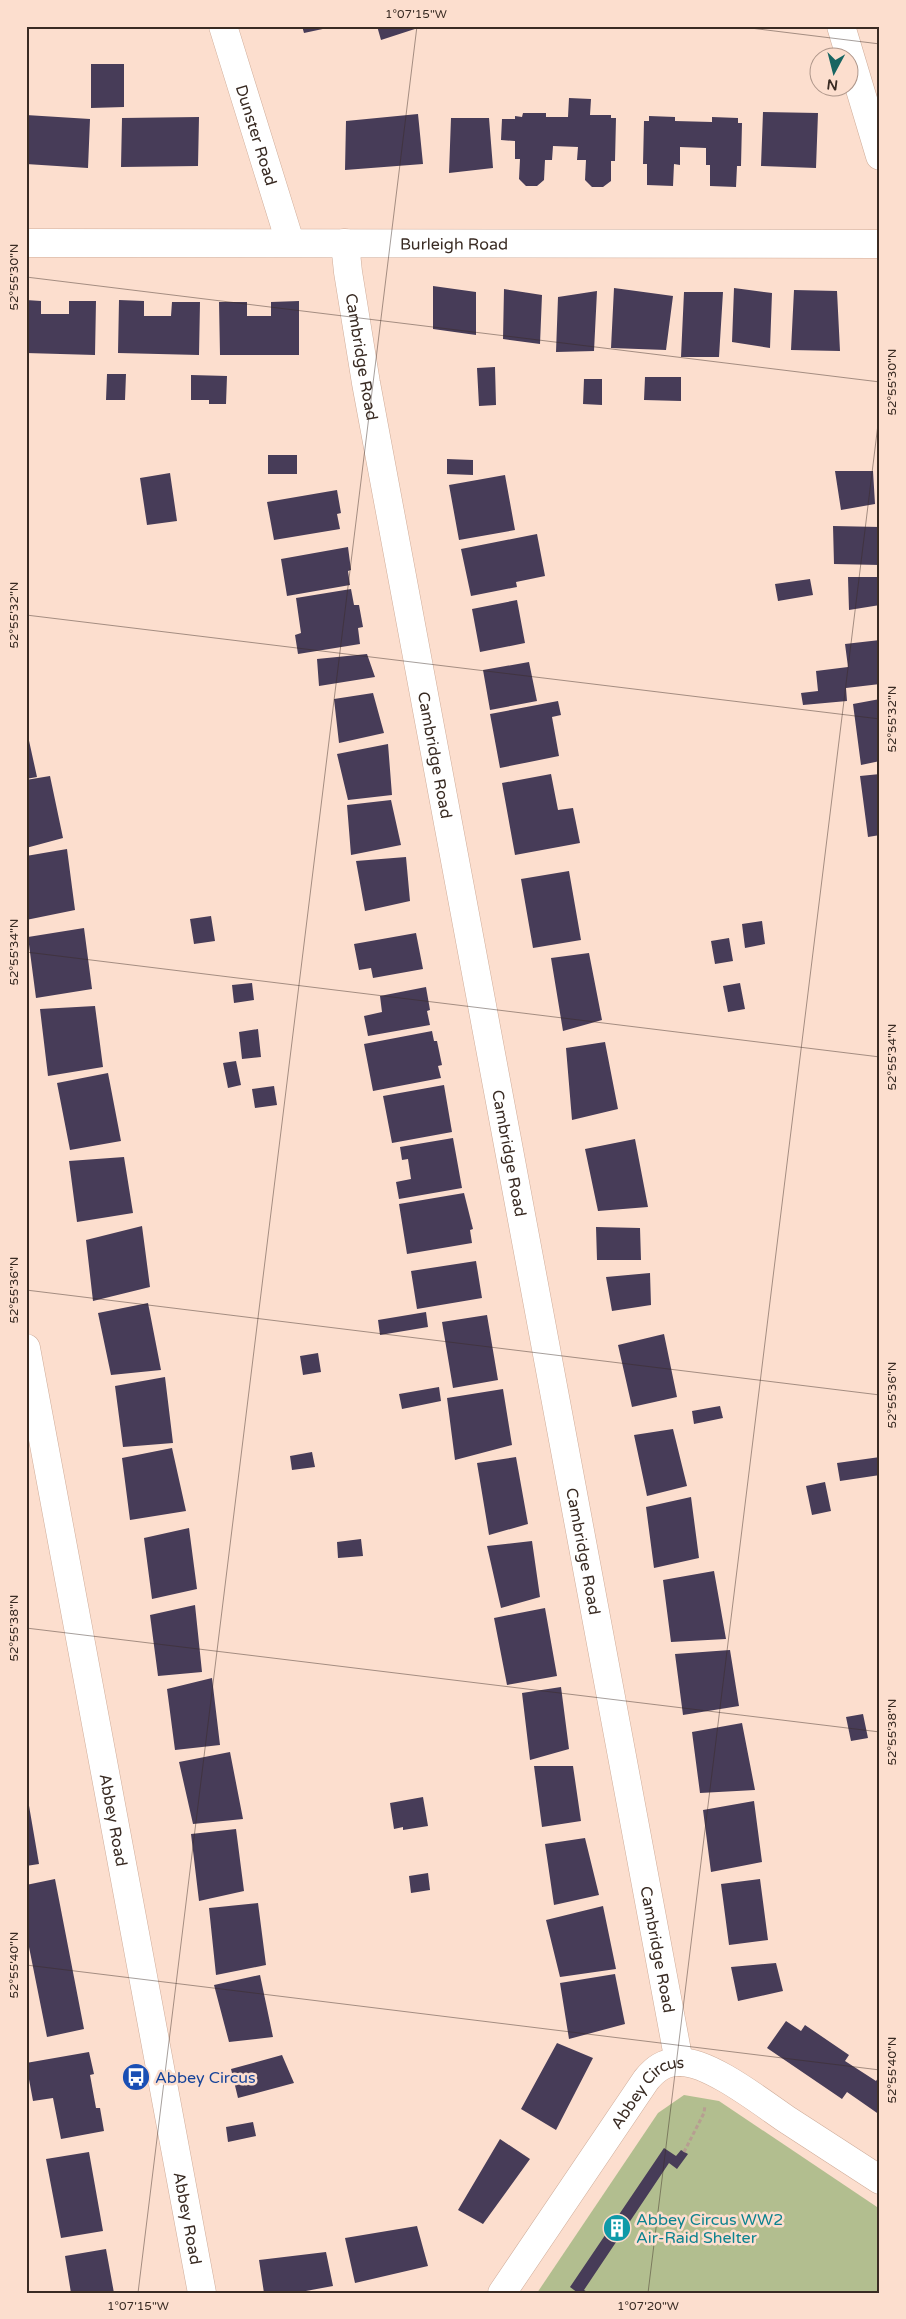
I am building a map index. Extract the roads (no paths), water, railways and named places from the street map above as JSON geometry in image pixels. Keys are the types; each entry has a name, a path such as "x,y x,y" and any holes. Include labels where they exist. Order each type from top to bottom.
{"street":[{"name":"Dunster Road","path":"223,26 290,242"},
{"path":"841,26 880,156"},
{"name":"Burleigh Road","path":"26,242 880,244"},
{"name":"Cambridge Road","path":"345,243 368,393 679,2062"},
{"name":"Abbey Road","path":"26,1348 30,1388 202,2293"},
{"name":"Abbey Circus","path":"502,2293 646,2080 656,2069 665,2064 679,2062 692,2064 729,2082 880,2180"}],"place":[{"name":"Abbey Circus","path":"136,2077"},
{"name":"Abbey Circus WW2 Air-Raid Shelter","path":"617,2228"}]}
